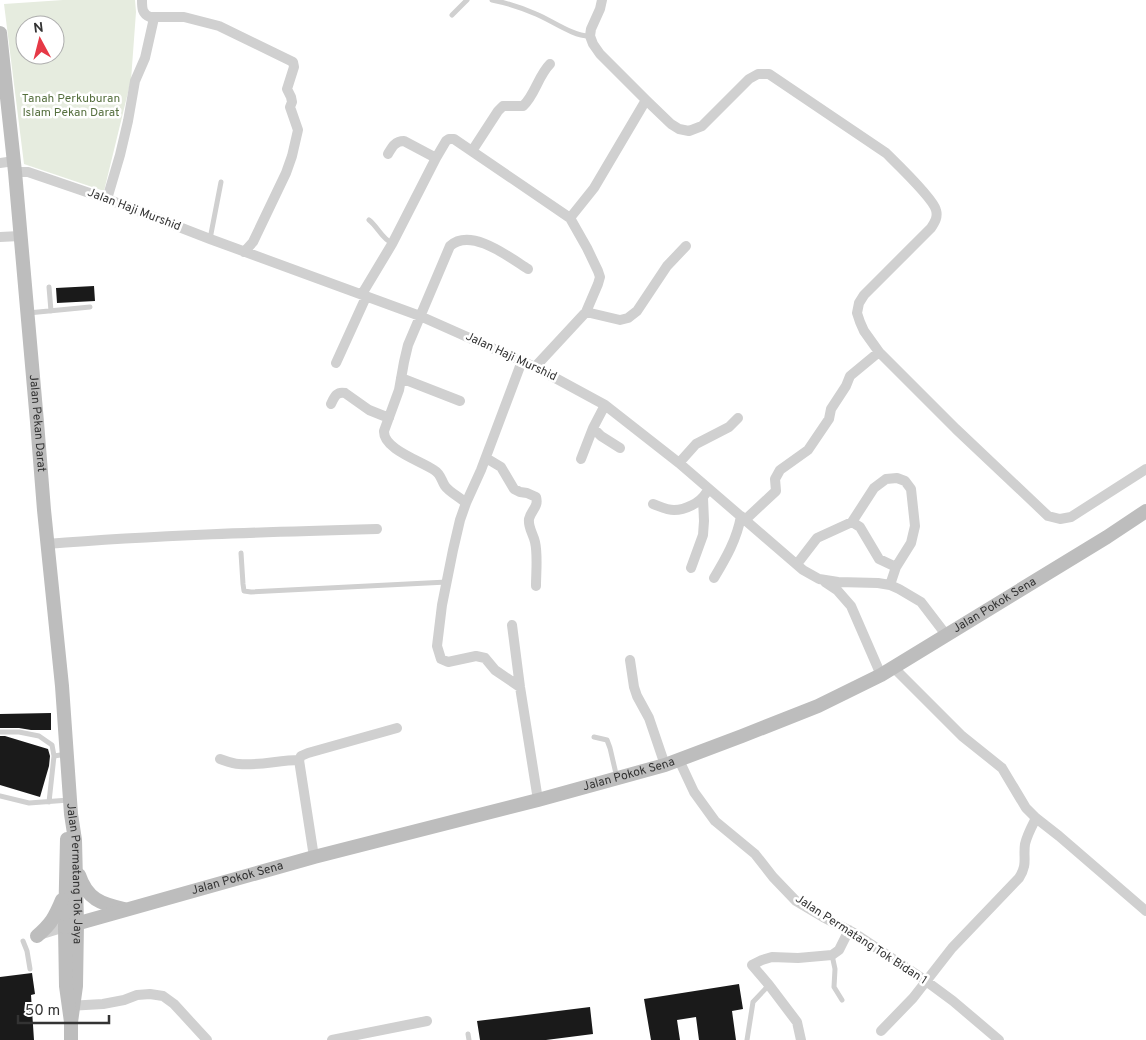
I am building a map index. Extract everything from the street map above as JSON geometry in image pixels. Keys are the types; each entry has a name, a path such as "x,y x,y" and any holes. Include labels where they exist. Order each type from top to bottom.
{"main road":[{"name":"Jalan Pekan Darat","path":"0,34 9,165 20,236 28,313 47,544 62,686 61,755 70,807"},
{"name":"Jalan Pokok Sena","path":"71,925 314,857 538,800 678,760 818,706 881,675 1107,537 1146,511"},
{"name":"Jalan Permatang Tok Jaya","path":"70,807 75,840 76,864 66,986 70,1006 72,1040"},
{"name":"Jalan Permatang Tok Jaya","path":"70,807 66,841 65,893 71,925"},
{"path":"76,864 79,877 86,890 94,898 107,905 125,910"},
{"path":"30,939 49,926 57,913 65,893"}],"street":[{"path":"142,0 145,15 154,18 166,16 184,17 219,26 292,62 294,67 287,89 291,97 290,107 298,130 292,156 257,234 244,252"},
{"path":"602,0 591,29 590,36 593,44 643,106 671,124 689,131 702,126 749,79 758,74 769,74 886,153 933,202 937,211 937,220 864,296 859,303 857,313 860,322 864,331 880,352 956,429 1048,516 1060,519 1071,517 1146,469"},
{"path":"106,199 120,155 136,81 145,58 154,18"},
{"path":"472,151 503,106 523,106 527,102 539,78 550,64"},
{"path":"570,218 594,188 643,106"},
{"path":"336,364 364,296 436,158 446,141 452,138 570,218 598,270 600,277 598,284 586,312 535,367"},
{"path":"388,154 394,144 398,141 404,141 436,158"},
{"name":"Jalan Haji Murshid","path":"9,165 106,199 420,316 535,367 605,405 680,463 706,494 744,518 797,564 819,579 890,585 921,602 947,636"},
{"path":"0,237 20,236"},
{"path":"466,503 445,486 436,471 397,450 390,444 384,436 384,431 399,390 408,345 450,246 455,241 472,240 485,243 528,268"},
{"path":"586,312 620,320 628,318 637,311 667,266 686,246"},
{"path":"714,578 728,556 744,518 776,491 775,479 780,470 808,450 829,419 831,409 846,386 850,376 880,352"},
{"path":"520,687 495,670 485,658 476,656 448,662 442,659 437,646 452,550 460,520 486,458 522,361"},
{"path":"401,378 460,401"},
{"path":"330,404 337,393 341,392 369,410 389,418"},
{"path":"581,459 593,428 605,405"},
{"path":"680,463 696,444 729,427 738,418"},
{"path":"593,428 601,436 620,448"},
{"path":"486,458 501,467 514,489 536,497 538,502 529,520 529,527 535,540 536,549 536,586"},
{"path":"797,564 817,538 852,522 874,488 886,479 897,478 905,481 912,489 914,526 911,543 896,567 890,585"},
{"path":"653,504 673,510 687,507 706,494"},
{"path":"691,568 702,534 706,494"},
{"path":"852,522 860,528 879,559 896,567"},
{"path":"47,544 119,538 377,529"},
{"path":"819,579 837,590 851,606 881,675"},
{"path":"512,625 538,800"},
{"path":"630,660 634,687 649,718 665,765"},
{"path":"894,668 962,736 1002,768 1026,808 1036,818 1146,911"},
{"path":"314,857 299,760 301,756 398,728"},
{"path":"220,759 238,764 299,760"},
{"name":"Jalan Permatang Tok Bidan 1","path":"678,760 694,792 715,821 755,854 773,877 796,901 850,930 926,982 953,1001 999,1040"},
{"path":"881,1031 913,998 952,948 1019,878 1024,870 1025,844 1036,818"},
{"path":"30,939 71,925"},
{"path":"801,1040 797,1022 752,965 772,956 798,958 832,955 839,950 850,930"},
{"path":"70,1006 103,1004 150,994 163,996 174,1004 207,1040"},
{"path":"332,1040 427,1021"}],"lane":[{"path":"452,15 467,0"},
{"path":"492,0 537,15 575,33 590,36"},
{"path":"210,239 221,182"},
{"path":"369,220 387,241 392,244"},
{"path":"49,287 51,311"},
{"path":"28,313 90,308"},
{"path":"241,553 244,591 251,592 447,582"},
{"path":"0,732 19,732 39,736 52,745 61,755 49,802"},
{"path":"594,737 607,740 617,778"},
{"path":"0,796 30,803 49,802 70,807"},
{"path":"30,939 26,951 30,969"},
{"path":"832,955 835,969 834,987 842,1000"},
{"path":"746,1040 753,1002 769,985"}],"green space":[{"name":"Tanah Perkuburan Islam Pekan Darat","path":"63,0 135,0 136,12 131,80 104,191 24,164 4,4"}],"building":[{"path":"94,286 95,301 57,303 56,288"},
{"path":"51,713 51,730 0,728 0,714"},
{"path":"0,736 48,749 50,756 49,766 40,797 0,785"},
{"path":"32,973 35,994 31,995 34,1040 0,1040 0,977"},
{"path":"739,984 743,1009 732,1011 736,1040 699,1040 696,1017 677,1020 680,1040 651,1040 644,999"},
{"path":"590,1007 593,1034 546,1040 480,1040 477,1021"}]}
